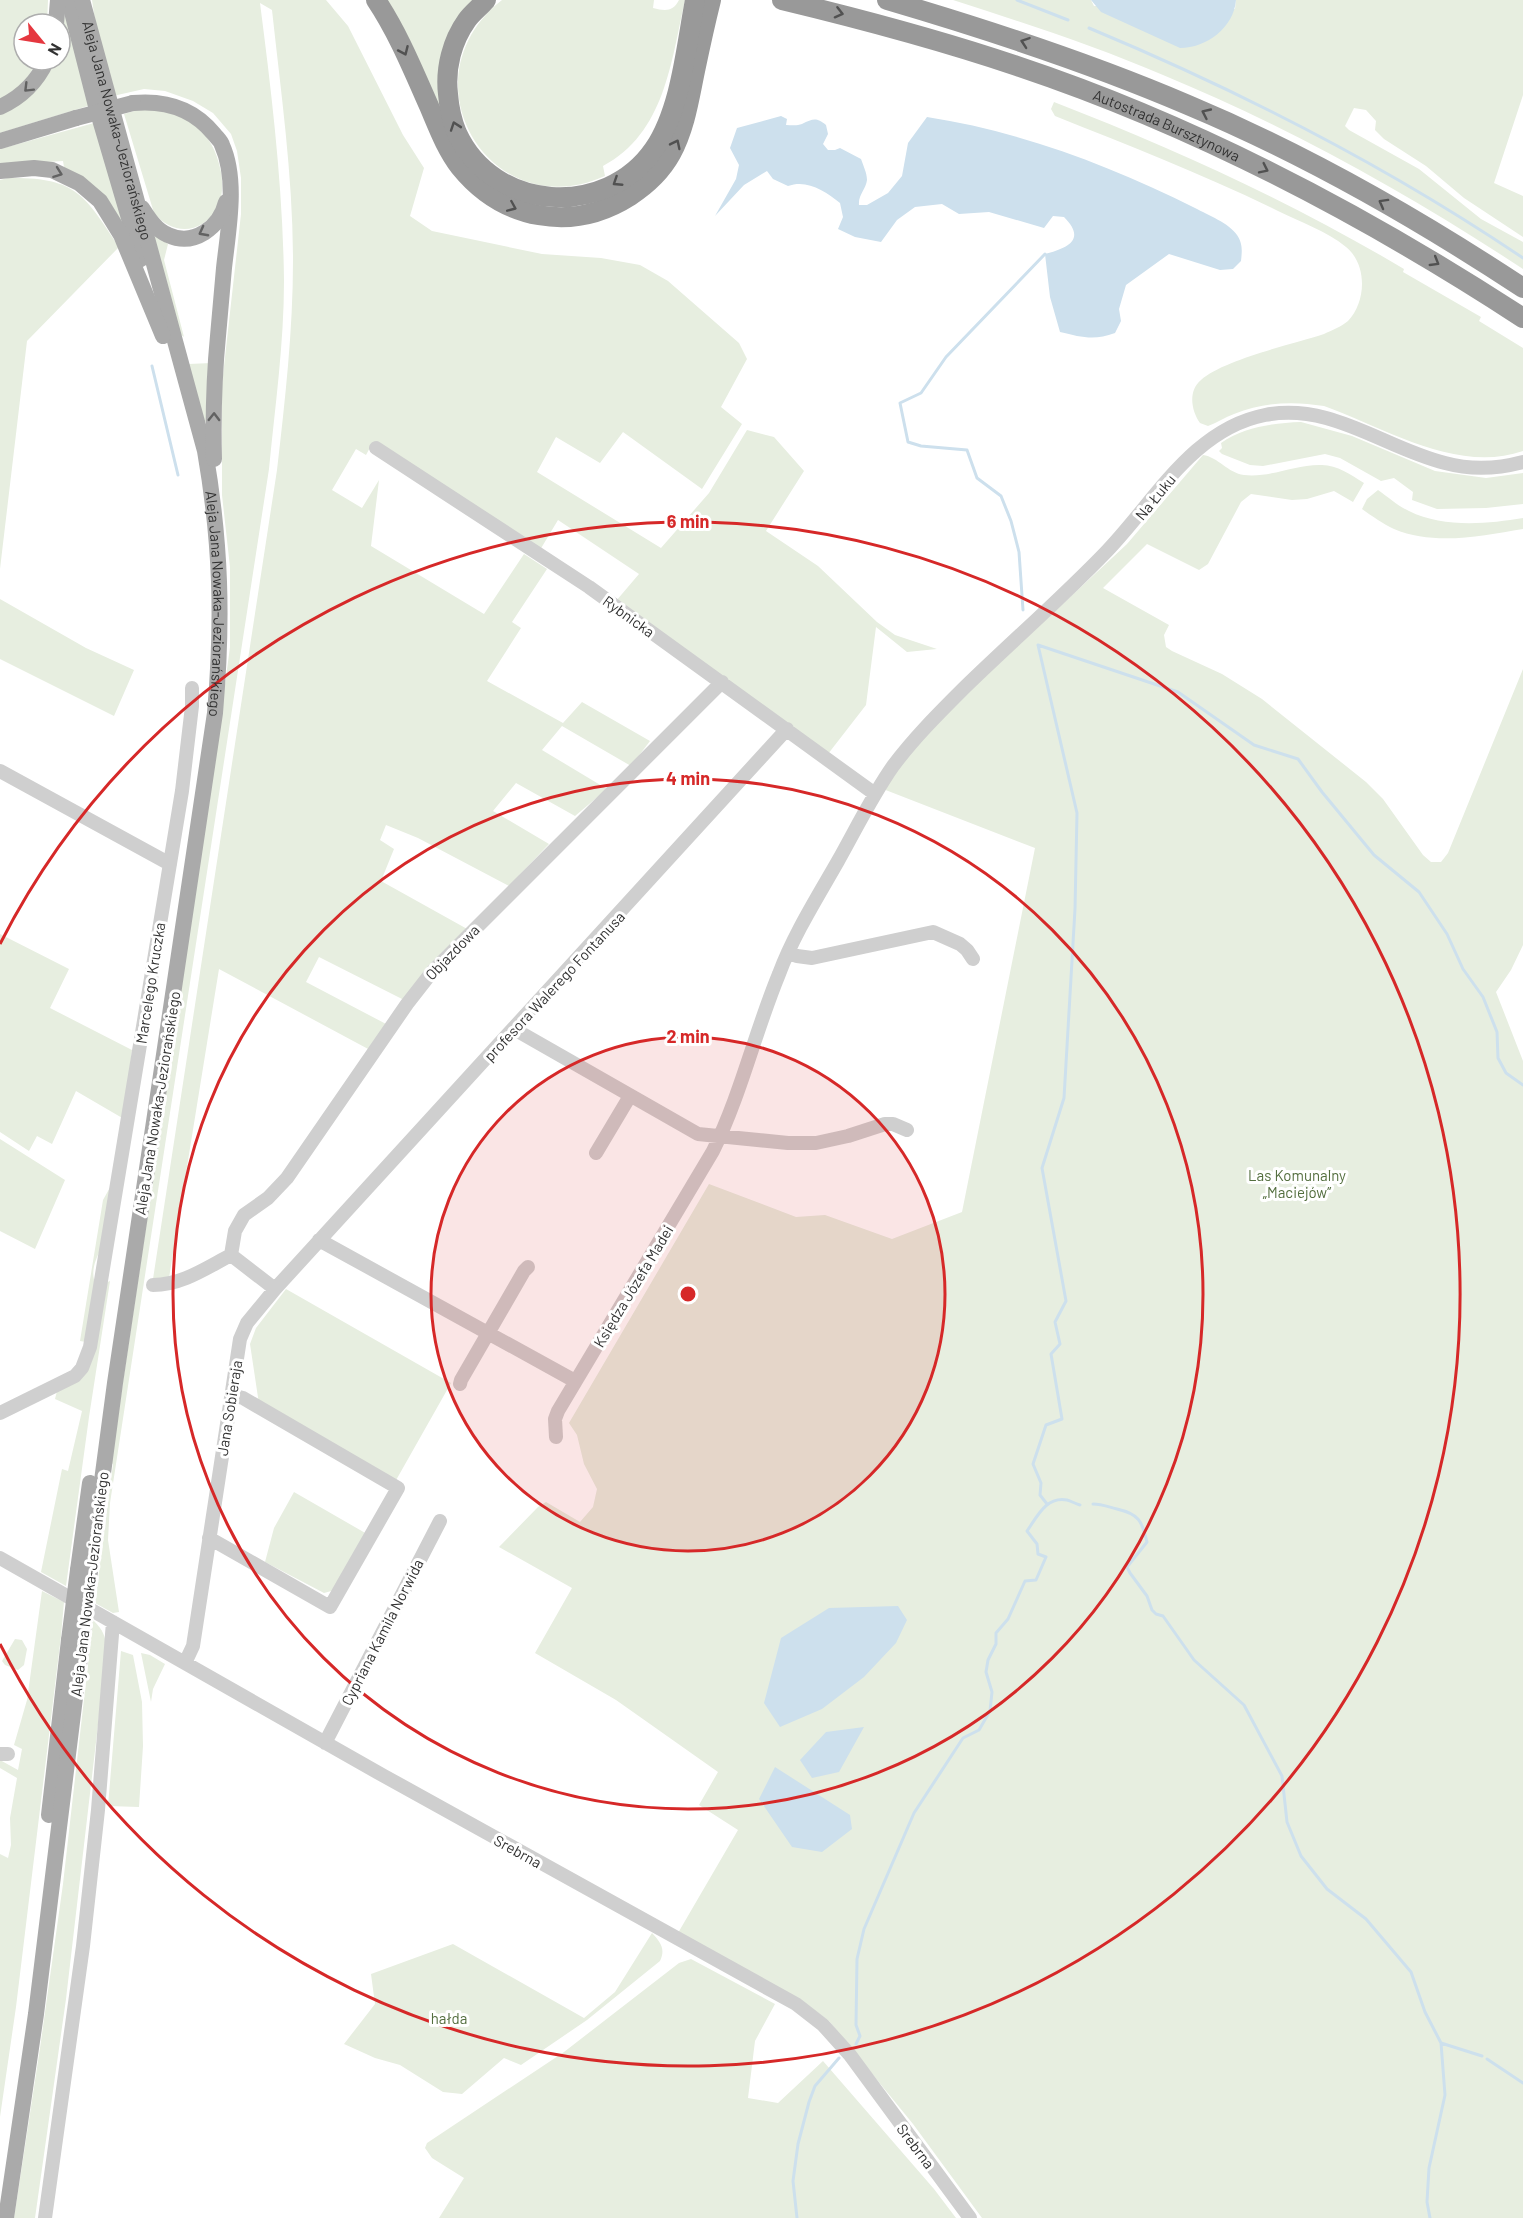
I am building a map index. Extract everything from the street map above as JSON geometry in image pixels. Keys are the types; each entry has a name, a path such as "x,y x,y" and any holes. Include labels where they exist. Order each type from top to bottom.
{"highway":[{"path":"376,0 392,25 444,142 472,182 510,207 534,215 565,218 595,213 620,202 645,186 670,156 681,134 711,0"},
{"path":"486,0 467,20 453,48 446,78 449,107 457,134 475,159 496,179 538,196 565,198 590,194 610,187 635,170 653,150 666,128 674,103 695,0"},
{"name":"Autostrada Bursztynowa","path":"782,0 920,35 1018,66 1177,128 1271,172 1391,236 1523,318"},
{"name":"Autostrada Bursztynowa","path":"887,0 987,29 1123,78 1190,106 1272,144 1414,220 1523,288"},
{"path":"926,0 987,29"}],"main road":[{"name":"Aleja Jana Nowaka-Jeziorańskiego","path":"6,2218 36,2014 106,1366 196,768 209,654 208,565 200,480 164,336 96,106 69,0"},
{"name":"Aleja Jana Nowaka-Jeziorańskiego","path":"82,0 205,451 216,517 221,607 215,713 117,1371 84,1570"},
{"path":"0,107 17,99 41,72"},
{"path":"0,141 133,103 153,101 171,104 190,113 207,126 222,144 230,183 230,218 215,378 213,422 216,517"},
{"path":"0,171 34,168 52,170 79,183 100,201 121,235 164,336"},
{"path":"135,195 155,226 168,235 184,238 207,231 216,224 224,210 230,183"},
{"name":"Aleja Jana Nowaka-Jeziorańskiego","path":"0,2181 26,2010 76,1640"}],"street":[{"name":"Na Łuku","path":"875,794 921,730 1096,562 1133,523 1177,470 1206,441 1220,432 1267,414 1308,414 1337,420 1445,463 1480,468 1523,462"},
{"name":"Rybnicka","path":"376,448 589,587 875,794"},
{"name":"Objazdowa","path":"231,1255 235,1231 244,1215 268,1198 287,1178 400,1014 432,972 722,682"},
{"name":"Marcelego Kruczka","path":"0,1413 68,1381 79,1372 90,1347 182,791 192,688"},
{"name":"profesora Walerego Fontanusa","path":"275,1289 787,729"},
{"path":"0,771 170,864"},
{"name":"Księdza Józefa Madei","path":"556,1437 555,1419 701,1174 720,1137 788,952 875,794"},
{"path":"788,952 812,958 933,932 960,944 973,959"},
{"path":"514,1029 698,1134 803,1144 834,1140 885,1124 893,1124 907,1130"},
{"path":"596,1153 630,1096"},
{"path":"319,1240 576,1381"},
{"path":"153,1285 167,1285 182,1280 231,1255 275,1289"},
{"path":"460,1384 528,1267"},
{"name":"Jana Sobieraja","path":"185,1663 193,1646 243,1330 275,1289"},
{"path":"209,1538 330,1607 398,1488 243,1398 231,1395"},
{"name":"Cypriana Kamila Norwida","path":"325,1743 440,1521"},
{"name":"Srebrna","path":"0,1558 325,1743 796,2004 823,2025 850,2055 970,2218"},
{"path":"45,2218 85,1935 98,1810 113,1622"}],"green space":[{"path":"0,0 48,0 48,12 12,12 12,72 32,72 13,92 0,99"},
{"path":"92,0 326,0 348,26 403,135 424,168 410,216 432,231 542,254 601,258 640,265 668,281 739,343 747,359 721,407 742,424 702,489 623,432 600,463 556,437 537,472 661,548 709,493 747,430 774,437 804,471 766,531 818,566 877,622 895,635 937,649 907,652 876,627 866,705 828,754 616,601 639,574 558,520 540,550 373,442 366,455 356,449 332,490 362,508 379,480 371,546 484,614 524,554 547,569 512,622 521,628 487,681 563,723 582,702 650,741 631,766 562,726 542,750 607,789 575,816 516,783 493,811 549,844 509,886 418,838 386,825 380,840 394,849 381,881 469,930 406,1001 319,957 306,982 388,1025 370,1050 219,969 169,1278 153,1279 277,470 288,365 293,260 289,166 272,10 260,3 273,107 282,211 284,305 279,375 269,469 110,1503 108,1540 119,1612 113,1613 95,1603 113,1464 111,1463 230,647 230,567 222,495 222,384 241,214 241,178 237,151 231,134 213,113 193,101 165,91 144,89 113,96 97,34"},
{"path":"386,0 473,0 445,119"},
{"path":"502,0 654,0 653,8 665,10 674,7 679,0 685,0 662,94 640,135 624,152 603,166 605,176 563,187 526,182 495,164 472,137 460,104 459,68 473,32"},
{"path":"953,0 1091,0 1094,6 1235,9 1236,0 1523,0 1523,95 1494,183 1523,196 1523,237 1464,198 1426,166 1384,139 1375,130 1376,121 1366,110 1354,108 1345,126 1419,169 1481,219 1523,242 1523,269 1436,214 1348,163 1210,95 1111,54"},
{"path":"72,36 91,105 0,133 0,114 49,72 72,72"},
{"path":"1054,102 1144,138 1319,221 1404,269 1403,272 1481,317 1479,321 1523,348 1523,451 1498,457 1473,457 1447,453 1396,436 1324,406 1312,404 1267,405 1245,410 1208,426 1200,423 1193,407 1194,390 1201,380 1211,373 1241,359 1324,334 1348,321 1354,313 1361,294 1361,273 1358,263 1346,247 1313,227 1195,173 1055,116 1051,109"},
{"path":"144,108 159,110 185,119 195,125 212,144 221,172 222,190 217,208 204,223 187,229 178,228 170,226 154,213 124,114"},
{"path":"94,123 126,225 64,167 63,161 0,165 0,149"},
{"path":"8,178 49,181 64,185 76,192 96,214 119,247 27,341 0,569 0,180"},
{"path":"151,230 168,244 164,260 184,337 180,334"},
{"path":"212,363 209,419 205,422 188,364"},
{"path":"1301,422 1352,436 1435,471 1486,478 1523,473 1523,504 1486,508 1437,509 1412,500 1413,492 1394,478 1381,481 1340,458 1325,454 1263,466 1250,465 1219,451 1222,448 1221,443 1239,433 1280,423"},
{"name":"Las Komunalny „Maciejów”","path":"1203,455 1238,474 1264,475 1312,465 1328,465 1364,483 1353,502 1334,491 1307,499 1292,500 1251,494 1241,502 1208,564 1199,570 1147,544 1103,588 1169,625 1164,635 1166,647 1222,674 1262,699 1366,782 1383,799 1423,855 1431,862 1441,862 1448,853 1523,669 1523,945 1511,970 1496,992 1523,1061 1523,2218 982,2218 913,2124 829,2021 799,1999 678,1933 738,1830 699,1805 718,1772 616,1700 535,1653 572,1588 499,1547 538,1507 546,1502 580,1522 593,1507 597,1489 584,1464 577,1435 569,1423 709,1184 796,1217 825,1215 892,1239 962,1212 1035,848 883,789 917,740 1127,544"},
{"path":"1378,490 1401,507 1436,520 1465,523 1523,518 1523,529 1458,538 1410,534 1390,527 1362,509 1367,499"},
{"path":"0,599 86,648 134,670 114,716 0,659"},
{"path":"0,934 69,969 50,1008 132,1050 124,1119 76,1091 52,1144 37,1136 29,1151 0,1132"},
{"path":"0,1139 65,1180 35,1249 0,1231"},
{"path":"113,1182 101,1249 94,1267 93,1276 96,1285 86,1342 80,1341 103,1200"},
{"path":"110,1281 66,1586 41,1572 62,1469 68,1471 82,1411 55,1399 57,1391 77,1379 103,1284"},
{"path":"286,1289 451,1383 395,1482 259,1404 250,1344 256,1328"},
{"path":"294,1492 367,1534 335,1590 324,1593 265,1562 274,1528"},
{"path":"42,1591 64,1602 16,2007 0,2117 0,1854 8,1858 11,1845 10,1818 17,1778 0,1768 0,1760 18,1770 22,1749 14,1745 27,1700"},
{"path":"93,1620 104,1636 105,1665 66,1999 35,2218 14,2218 63,1884"},
{"path":"15,1639 22,1640 27,1649 24,1665 18,1670 5,1665 2,1661"},
{"path":"121,1651 133,1655 142,1702 143,1746 139,1807 108,1806"},
{"path":"141,1653 150,1655 165,1664 153,1689 151,1702"},
{"name":"hałda","path":"652,1933 660,1942 662,1949 660,1961 587,2020 521,2065 504,2058 462,2094 443,2092 400,2065 375,2058 344,2044 375,2004 371,1974 453,1944 584,2018 615,1992"},
{"path":"691,1959 775,2004 755,2041 748,2098 778,2103 823,2061 934,2189 956,2218 439,2218 464,2178 432,2158 425,2148 427,2143 564,2052 679,1963"}],"water":[{"path":"1091,0 1236,0 1230,19 1217,34 1200,44 1180,48 1101,12"},
{"path":"781,116 787,119 786,125 820,121 826,125 828,134 823,144 828,150 840,148 861,159 867,180 859,205 867,205 888,193 902,176 908,143 927,117 962,123 1030,141 1131,178 1229,227 1239,238 1242,251 1241,261 1233,269 1220,270 1169,254 1126,285 1119,309 1121,321 1115,333 1094,338 1060,332 1050,297 1045,254 1067,246 1074,237 1071,225 1064,217 1053,216 1044,228 989,212 959,214 942,204 915,207 897,220 881,242 855,237 838,229 843,217 840,203 828,194 809,185 788,186 773,179 767,171 744,185 715,216 736,179 739,165 730,148 737,128"},
{"path":"898,1606 907,1620 896,1643 864,1677 822,1709 780,1727 764,1703 781,1638 829,1608"},
{"path":"864,1727 839,1772 812,1778 800,1760 826,1732"},
{"path":"775,1767 850,1815 852,1829 822,1852 792,1847 759,1799"}],"waterway":[{"path":"1017,0 1068,20"},
{"path":"1089,28 1257,104 1312,132 1419,192 1523,258"},
{"path":"1023,610 1019,552 1011,521 1001,496 977,478 967,450 921,446 908,442 900,403 921,393 946,357 1045,254"},
{"path":"152,366 178,475"},
{"path":"1038,645 1077,813 1075,909 1064,1098 1042,1168 1066,1301 1055,1322 1060,1344 1051,1354 1062,1419 1046,1425 1033,1464 1041,1483 1040,1495 1047,1504"},
{"path":"1038,645 1178,692 1254,745 1298,759 1374,855 1419,892 1447,934 1463,969 1483,997 1497,1032 1498,1058 1506,1073 1523,1085"},
{"path":"856,2044 860,2036 856,2025 857,1959 864,1929 914,1813 963,1738 979,1730 990,1711 992,1692 986,1672 988,1660 996,1644 996,1633 1008,1619 1025,1581 1036,1580 1046,1557 1038,1554 1037,1544 1027,1531 1043,1509 1053,1501 1067,1500 1080,1505"},
{"path":"1093,1504 1130,1513 1141,1524 1147,1542 1127,1567 1147,1596 1152,1610 1163,1616 1194,1660 1244,1705 1282,1776 1287,1822 1301,1856 1327,1889 1366,1919 1411,1972 1425,2012 1441,2043 1482,2056"},
{"path":"1430,2218 1427,2202 1429,2168 1445,2095 1441,2043"},
{"path":"797,2218 793,2181 798,2144 809,2102 815,2086 839,2058"},
{"path":"1487,2059 1523,2083"}]}
